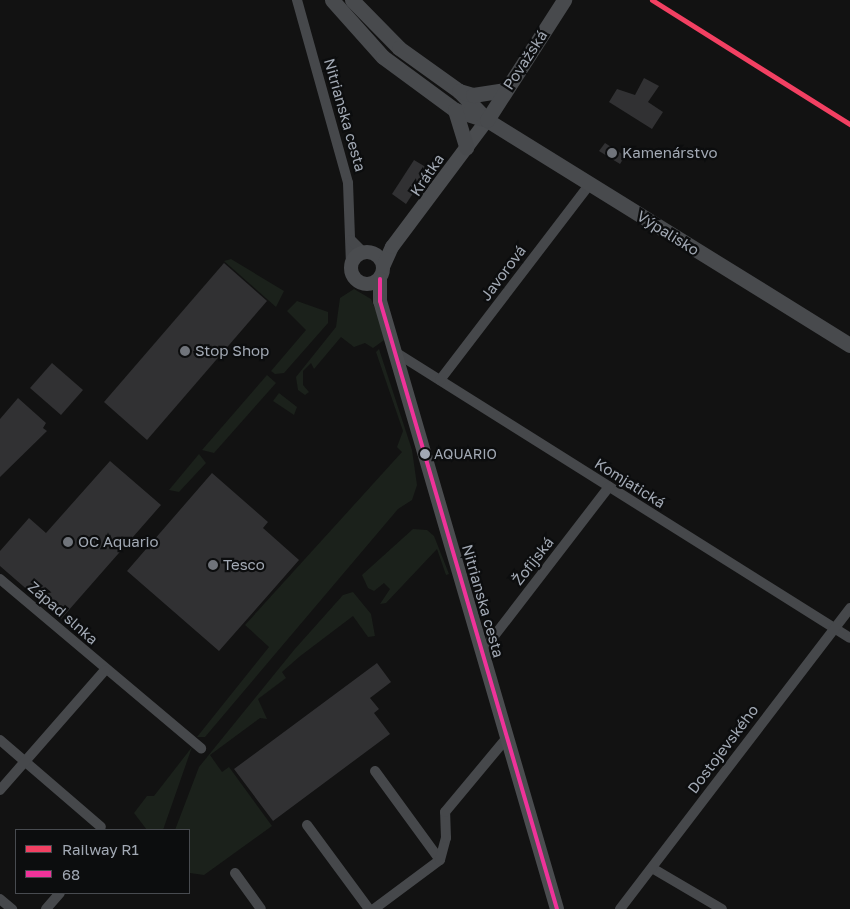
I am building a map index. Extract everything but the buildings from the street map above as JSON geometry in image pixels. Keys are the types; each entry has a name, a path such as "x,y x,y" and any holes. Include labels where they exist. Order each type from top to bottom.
{"main road":[{"name":"Výpalisko","path":"332,0 383,57 455,110 487,120"},
{"name":"Výpalisko","path":"352,0 399,48 459,91 487,120 589,185 850,345"},
{"name":"Považská","path":"487,120 564,0"},
{"path":"459,91 473,95 506,90"},
{"path":"455,110 466,146"},
{"name":"Krátka","path":"382,273 392,247 487,120"},
{"path":"352,265 369,253 392,247"},
{"path":"367,285 382,273 369,253"},
{"name":"Nitrianska cesta","path":"352,265 354,278 367,285 380,301"},
{"name":"Nitrianska cesta","path":"382,273 380,301 505,740 557,909"}],"street":[{"name":"Nitrianska cesta","path":"296,0 348,183 352,265"},
{"name":"Javorová","path":"440,380 589,185"},
{"path":"352,240 369,253"},
{"name":"Komjatická","path":"395,352 833,630 850,638"},
{"name":"Žofijská","path":"481,653 608,487"},
{"name":"Západ slnka","path":"0,579 106,670 202,748"},
{"name":"Dostojevského","path":"620,909 850,608"},
{"path":"0,790 106,670"},
{"path":"0,740 101,827"},
{"path":"374,909 440,860 446,833 445,812 505,740"},
{"path":"375,771 440,860"},
{"path":"307,825 369,909"},
{"path":"426,841 439,840 446,833"},
{"path":"652,868 722,909"},
{"path":"235,873 262,909"},
{"path":"46,909 59,894"},
{"path":"0,899 12,909"}],"shaded area":[{"path":"231,259 284,291 276,307 224,261"},
{"path":"354,289 371,299 387,338 373,348 365,343 354,347 341,337 314,369 311,363 303,371 303,385 309,392 305,395 298,390 296,377 336,327 340,298"},
{"path":"297,301 328,312 328,323 284,373 275,374 271,371 306,330 287,311"},
{"path":"379,349 412,450 417,485 412,500 398,509 205,737 197,737 269,647 245,625 402,452 397,447 403,431 376,352"},
{"path":"267,375 276,383 214,453 202,450"},
{"path":"279,393 297,407 294,415 273,401"},
{"path":"199,454 206,463 179,492 169,490"},
{"path":"413,529 427,530 434,536 449,574 446,575 437,549 386,603 380,604 390,589 384,583 374,591 368,588 362,575"},
{"path":"353,592 371,614 375,636 368,637 353,616 299,657 282,672 286,678 258,699 267,719 260,718 210,755 222,772 229,767 272,826 204,875 190,873 190,829 175,829 199,767 294,650 343,595"},
{"path":"192,747 163,829 146,829 134,813 147,796 154,796"}],"rail line":[{"name":"R1","path":"652,0 850,124"}],"transit line":[{"name":"68","path":"380,279 380,301 557,909"}],"place":[{"name":"Kamenárstvo","path":"612,153"},
{"name":"Stop Shop","path":"185,351"},
{"name":"AQUARIO","path":"425,454"},
{"name":"OC Aquario","path":"68,542"},
{"name":"Tesco","path":"213,565"}]}
